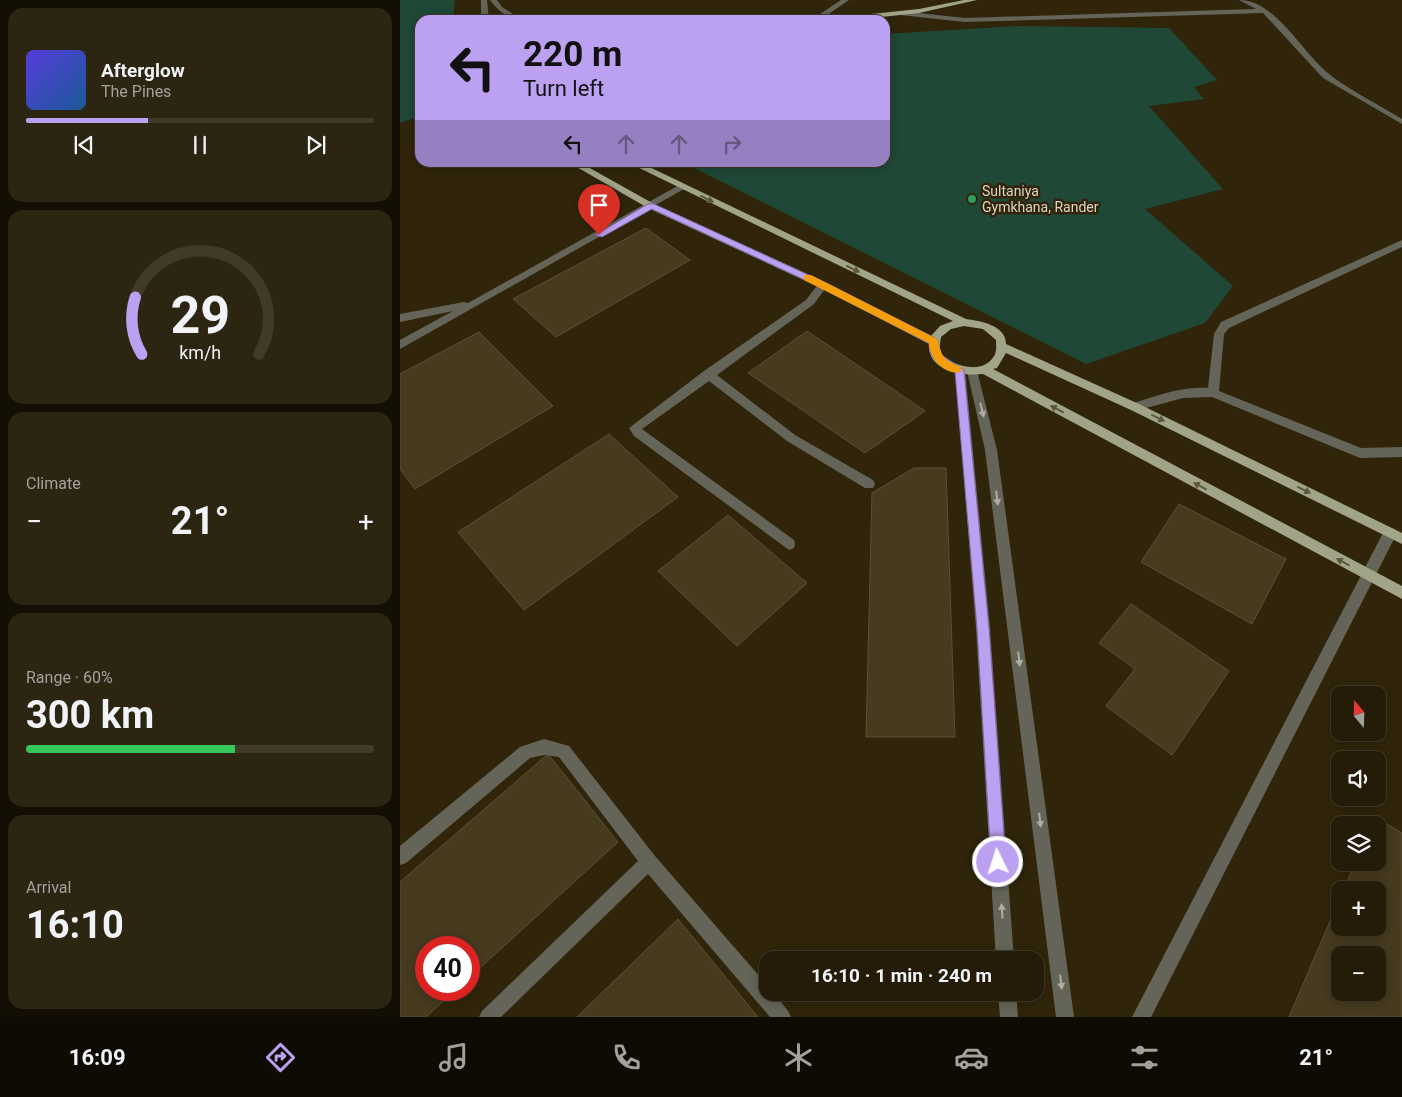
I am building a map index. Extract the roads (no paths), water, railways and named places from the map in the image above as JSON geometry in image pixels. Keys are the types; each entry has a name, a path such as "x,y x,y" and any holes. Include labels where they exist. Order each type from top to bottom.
{"main road":[{"path":"881,15 974,0"},
{"path":"581,167 651,206 823,285 934,342"},
{"path":"641,167 964,322 986,326 1001,339 1002,355 996,362 972,370"},
{"path":"964,322 944,328 937,334 934,350 937,357 944,364 972,370 1402,593"},
{"path":"1003,347 1135,407 1402,539"}],"street":[{"path":"484,0 484,15"},
{"path":"493,0 500,8 511,15"},
{"path":"823,15 846,0"},
{"path":"1242,0 1265,11 1326,76 1402,122"},
{"path":"900,13 965,20 1265,11"},
{"path":"400,345 651,206 681,187"},
{"path":"1213,393 1219,334 1225,325 1402,243"},
{"path":"789,544 638,434 635,428 810,302 823,285"},
{"path":"400,318 478,302"},
{"path":"972,370 984,638 1004,951"},
{"path":"972,370 991,450 1065,1017"},
{"path":"708,374 791,438 869,484"},
{"path":"1135,407 1179,394 1200,391 1213,393 1360,453 1383,454 1402,452"},
{"path":"1141,1017 1390,533"},
{"path":"400,856 525,752 540,746 552,746 564,751 649,862 782,1017"},
{"path":"492,1016 649,862"},
{"path":"1008,1001 1009,1017"}],"place":[{"name":"Sultaniya Gymkhana, Rander","path":"972,199"}]}
